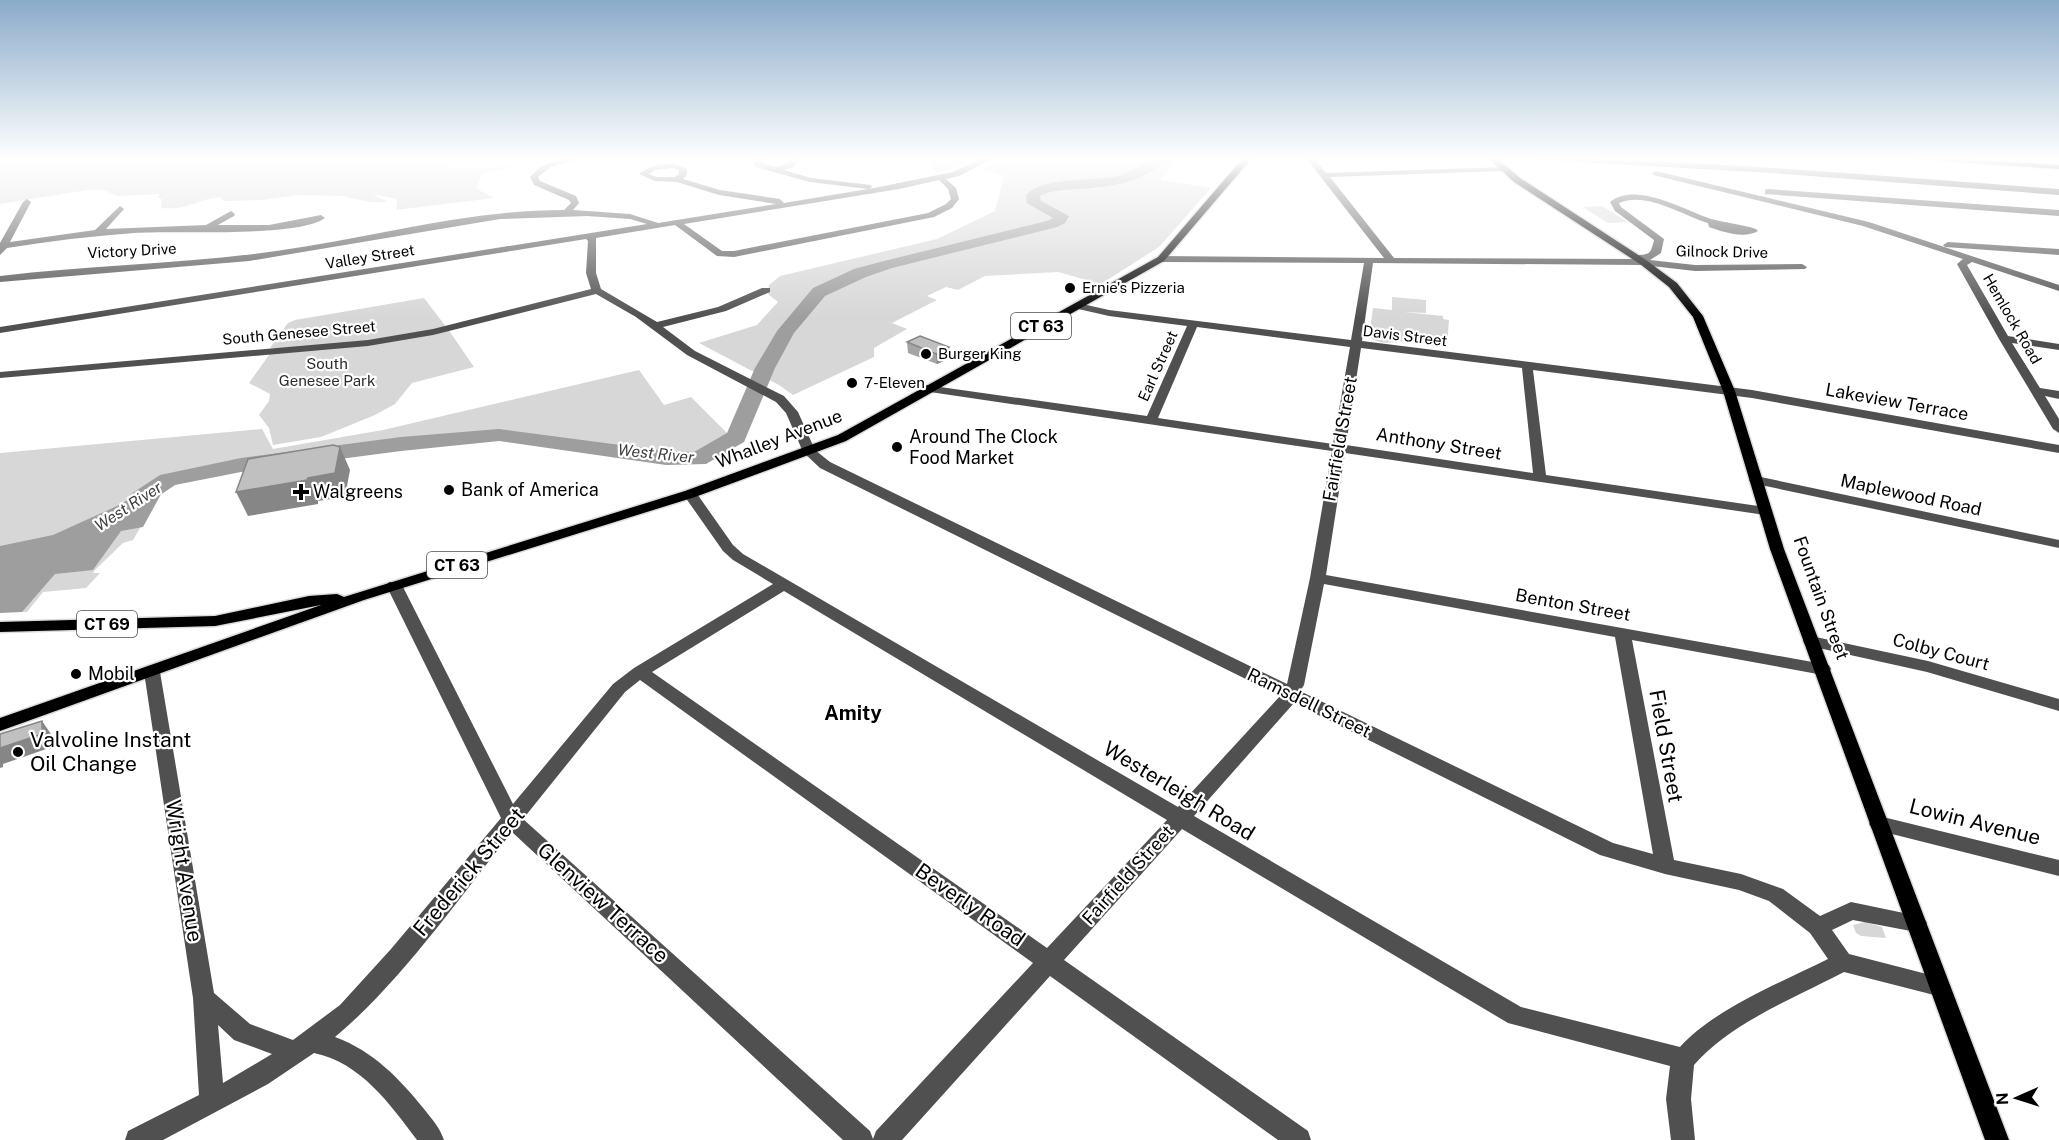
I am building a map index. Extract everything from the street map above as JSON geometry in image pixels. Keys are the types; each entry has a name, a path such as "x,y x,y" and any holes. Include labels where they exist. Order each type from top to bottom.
{"main road":[{"name":"Whalley Avenue","path":"227,643 394,585 690,494 842,438 1161,259 1202,211"},
{"name":"Fountain Street","path":"1565,211 1640,260 1681,292 1698,316 1729,391 1765,511 1811,641 1997,1140"},
{"name":"Whalley Avenue","path":"0,627 215,621 309,601 359,597"},
{"path":"215,621 227,643"},
{"name":"CT 63","path":"0,725 227,643"}],"street":[{"path":"1,249 22,211"},
{"path":"98,233 118,211"},
{"name":"Valley Street","path":"0,330 748,211"},
{"path":"677,223 720,254 734,254 931,215 939,211"},
{"path":"1353,211 1392,261"},
{"path":"1621,211 1659,239 1656,253 1640,260"},
{"path":"1681,211 1712,222"},
{"path":"1817,211 1866,224 2059,288"},
{"path":"2034,211 2059,213"},
{"name":"Victory Drive","path":"0,279 76,270 241,258 321,247 452,220 496,215 567,212 629,218 650,222 656,226"},
{"path":"208,228 231,214"},
{"path":"1,249 98,233 208,228 280,228 321,218"},
{"path":"589,237 593,240 591,273 597,291 655,326 691,353 770,392 792,412 809,452"},
{"path":"1927,244 2059,252"},
{"name":"Gilnock Drive","path":"1161,259 1640,260 1695,268 1802,267"},
{"name":"Hemlock Road","path":"1971,259 1962,264 2004,339 2059,429"},
{"name":"Fairfield Street","path":"885,1140 1050,962 1291,695 1295,686 1318,578 1370,261"},
{"path":"655,326 722,309 766,290"},
{"name":"South Genesee Street","path":"0,375 368,344 433,332 597,291"},
{"name":"Davis Street","path":"1078,306 1109,313 1193,324 1729,391"},
{"name":"Earl Street","path":"1151,421 1193,324"},
{"path":"2004,339 2059,347"},
{"path":"1527,366 1540,478"},
{"name":"Anthony Street","path":"930,388 1765,511"},
{"name":"Lakeview Terrace","path":"1729,391 2059,449"},
{"path":"2036,391 2059,394"},
{"name":"Ramsdell Street","path":"809,452 825,465 1607,849 1665,866 1755,886 1784,900 1818,927 1842,962"},
{"name":"Maplewood Road","path":"1756,480 2059,544"},
{"name":"Westerleigh Road","path":"690,494 728,548 738,557 1516,1016 1685,1059"},
{"name":"Benton Street","path":"1318,578 1822,669"},
{"name":"Frederick Street","path":"137,1140 260,1076 303,1047 353,1007 399,956 619,688 640,672 784,584"},
{"name":"Glenview Terrace","path":"394,585 512,820 861,1140"},
{"name":"Field Street","path":"1623,634 1665,866"},
{"name":"Colby Court","path":"1811,641 1928,667 2059,705"},
{"name":"Wright Avenue","path":"152,672 204,998 212,1102"},
{"name":"Beverly Road","path":"640,672 1299,1140"},
{"name":"Lowin Avenue","path":"1879,824 2059,868"},
{"path":"1818,927 1851,911 1916,923"},
{"path":"1683,1140 1678,1103 1685,1059 1698,1044 1733,1021 1842,962 1906,980 1938,986"},
{"path":"204,998 242,1032 303,1047 342,1050 364,1063 390,1087 432,1140"}],"green space":[{"path":"995,211 1191,211 1159,247 1101,284 1058,272 985,276 958,290 946,287 927,296 937,300 892,323 907,329 874,348 874,357 793,395 779,385 699,343 757,325 778,302 768,294 769,285 780,276 937,239"},
{"path":"1590,211 1610,211 1628,222 1608,223"},
{"path":"1392,297 1426,300 1426,313 1404,312 1443,316 1443,319 1449,320 1447,346 1412,341 1382,342 1369,336 1373,308 1392,310"},
{"name":"South Genesee Park","path":"424,298 474,367 412,383 395,404 375,415 321,437 273,445 269,428 259,415 269,401 270,394 249,383 274,348 270,348 288,323"},
{"path":"639,370 664,405 691,397 733,439 716,449 680,458 499,440 420,444 170,476 133,540 123,543 95,570 93,573 100,573 86,588 43,592 27,612 0,612 0,453 262,429 273,449 383,430"},
{"path":"1865,922 1882,927 1886,938 1861,936 1856,933 1853,925"}],"water":[{"path":"171,476 143,527 121,531 93,570 55,574 22,612 0,613 0,546 53,535 117,506"}],"building":[{"path":"920,336 949,347 936,354 907,342"},
{"path":"333,445 340,447 335,473 236,492 248,459"},
{"path":"42,721 42,734 0,748 0,734"}],"waterway":[{"name":"West River","path":"139,499 168,480 241,465 401,444 499,435 666,458 698,459 736,437 765,368 786,331 819,292 860,273 886,265 1052,224 1060,220 1062,216 1052,211"}],"place":[{"name":"Ernie's Pizzeria","path":"1070,288"},
{"name":"Burger King","path":"926,354"},
{"name":"7-Eleven","path":"852,383"},
{"name":"Around The Clock Food Market","path":"897,447"},
{"name":"Bank of America","path":"449,490"},
{"name":"Walgreens","path":"301,492"},
{"name":"Mobil","path":"76,674"},
{"name":"Valvoline Instant Oil Change","path":"18,752"}],"district":[{"name":"Amity","path":"853,713"}]}
